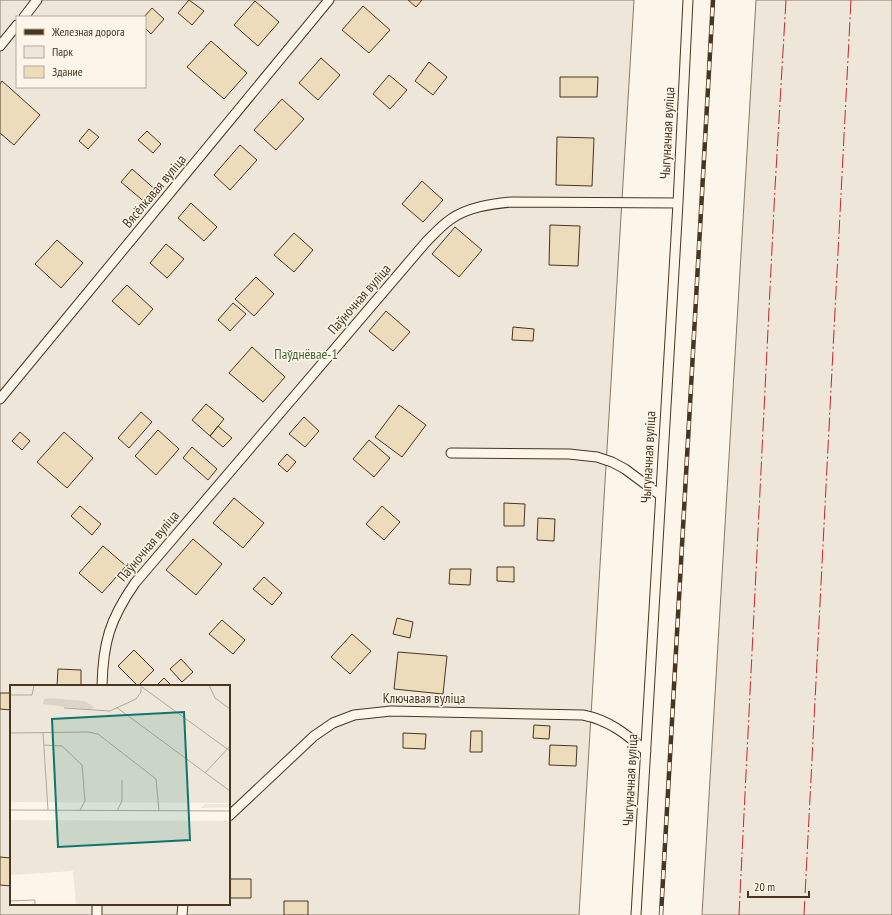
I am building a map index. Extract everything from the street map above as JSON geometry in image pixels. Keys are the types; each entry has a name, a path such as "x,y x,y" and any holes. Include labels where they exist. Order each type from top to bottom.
{"lane":[{"path":"25,16 37,0"},
{"name":"Вясёлкавая вуліца","path":"0,399 329,0"},
{"name":"Чыгуначная вуліца","path":"636,915 678,203 688,0"},
{"path":"0,46 16,26"},
{"name":"Паўночная вуліца","path":"102,685 104,653 107,636 122,600 426,242 452,218 469,210 490,204 511,202 678,203"},
{"path":"451,453 569,454 590,456 612,462 625,469 660,495"},
{"name":"Ключавая вуліца","path":"230,815 323,729 344,718 366,713 403,711 583,715 607,722 646,751"},
{"path":"182,915 183,905"}],"green space":[{"name":"Паўднёвае-1","path":"0,0 634,0 579,915 0,915"},
{"path":"756,0 892,0 892,915 702,915"}],"building":[{"path":"189,0 204,11 192,25 178,13"},
{"path":"408,0 422,0 416,7"},
{"path":"255,1 279,22 258,46 234,25"},
{"path":"363,6 390,30 369,53 342,30"},
{"path":"152,8 164,19 151,34 146,29 145,16"},
{"path":"211,41 247,73 224,99 187,67"},
{"path":"321,58 340,75 318,100 299,83"},
{"path":"429,62 447,77 433,95 415,81"},
{"path":"389,75 407,90 390,109 373,94"},
{"path":"560,77 598,77 597,97 560,97"},
{"path":"2,81 40,115 14,145 0,133 0,84"},
{"path":"282,99 304,119 276,150 254,130"},
{"path":"89,129 99,137 88,149 79,141"},
{"path":"147,131 161,144 153,153 138,140"},
{"path":"557,137 594,138 592,186 556,185"},
{"path":"240,145 257,160 230,190 214,175"},
{"path":"132,169 158,192 147,204 121,182"},
{"path":"422,181 443,200 423,222 402,204"},
{"path":"191,203 217,227 204,241 178,218"},
{"path":"550,225 580,226 578,266 549,265"},
{"path":"455,227 482,250 459,277 432,254"},
{"path":"294,233 313,250 294,272 274,255"},
{"path":"57,240 83,263 61,288 35,264"},
{"path":"166,244 184,259 167,278 150,263"},
{"path":"256,277 274,294 254,316 235,299"},
{"path":"127,285 153,309 139,325 112,301"},
{"path":"233,303 246,314 230,331 218,320"},
{"path":"386,311 410,332 393,351 369,331"},
{"path":"513,327 534,329 533,341 512,340"},
{"path":"252,347 285,377 263,402 229,373"},
{"path":"206,404 224,419 210,436 192,420"},
{"path":"399,405 426,425 402,457 375,437"},
{"path":"141,412 152,422 129,448 118,438"},
{"path":"304,417 319,431 305,447 289,434"},
{"path":"218,426 232,438 223,447 210,436"},
{"path":"158,430 179,449 156,475 135,456"},
{"path":"20,432 30,441 22,450 12,441"},
{"path":"64,432 93,458 67,488 37,462"},
{"path":"369,440 390,458 374,477 353,459"},
{"path":"192,447 217,469 208,480 183,458"},
{"path":"287,454 296,462 287,472 278,464"},
{"path":"234,498 264,523 243,548 213,523"},
{"path":"504,503 525,504 524,526 504,526"},
{"path":"80,506 101,524 92,535 71,516"},
{"path":"382,506 400,522 384,540 366,524"},
{"path":"538,518 555,519 554,541 537,540"},
{"path":"193,539 222,564 196,595 166,570"},
{"path":"103,546 126,566 102,593 79,573"},
{"path":"497,567 514,567 514,582 497,581"},
{"path":"450,569 471,569 470,585 449,584"},
{"path":"264,577 282,593 272,605 253,589"},
{"path":"397,618 413,622 410,638 393,634"},
{"path":"222,620 245,640 233,654 209,634"},
{"path":"352,634 371,651 350,674 331,657"},
{"path":"134,650 154,670 139,685 137,685 118,666"},
{"path":"398,652 447,656 443,694 394,689"},
{"path":"181,659 193,672 182,682 170,669"},
{"path":"58,669 81,670 81,685 57,685"},
{"path":"164,678 171,685 157,685"},
{"path":"0,693 10,693 10,710 0,709"},
{"path":"534,725 550,726 549,739 533,738"},
{"path":"471,731 482,731 482,752 470,752"},
{"path":"403,733 426,734 425,749 403,748"},
{"path":"550,745 577,746 576,766 549,765"},
{"path":"0,857 10,858 10,886 0,885"},
{"path":"230,879 251,879 251,898 230,898"},
{"path":"284,901 308,901 308,915 284,915"}],"railway":[{"path":"661,915 713,0"}],"power":[{"path":"739,915 775,188 786,0"},
{"path":"804,915 851,0"}]}
